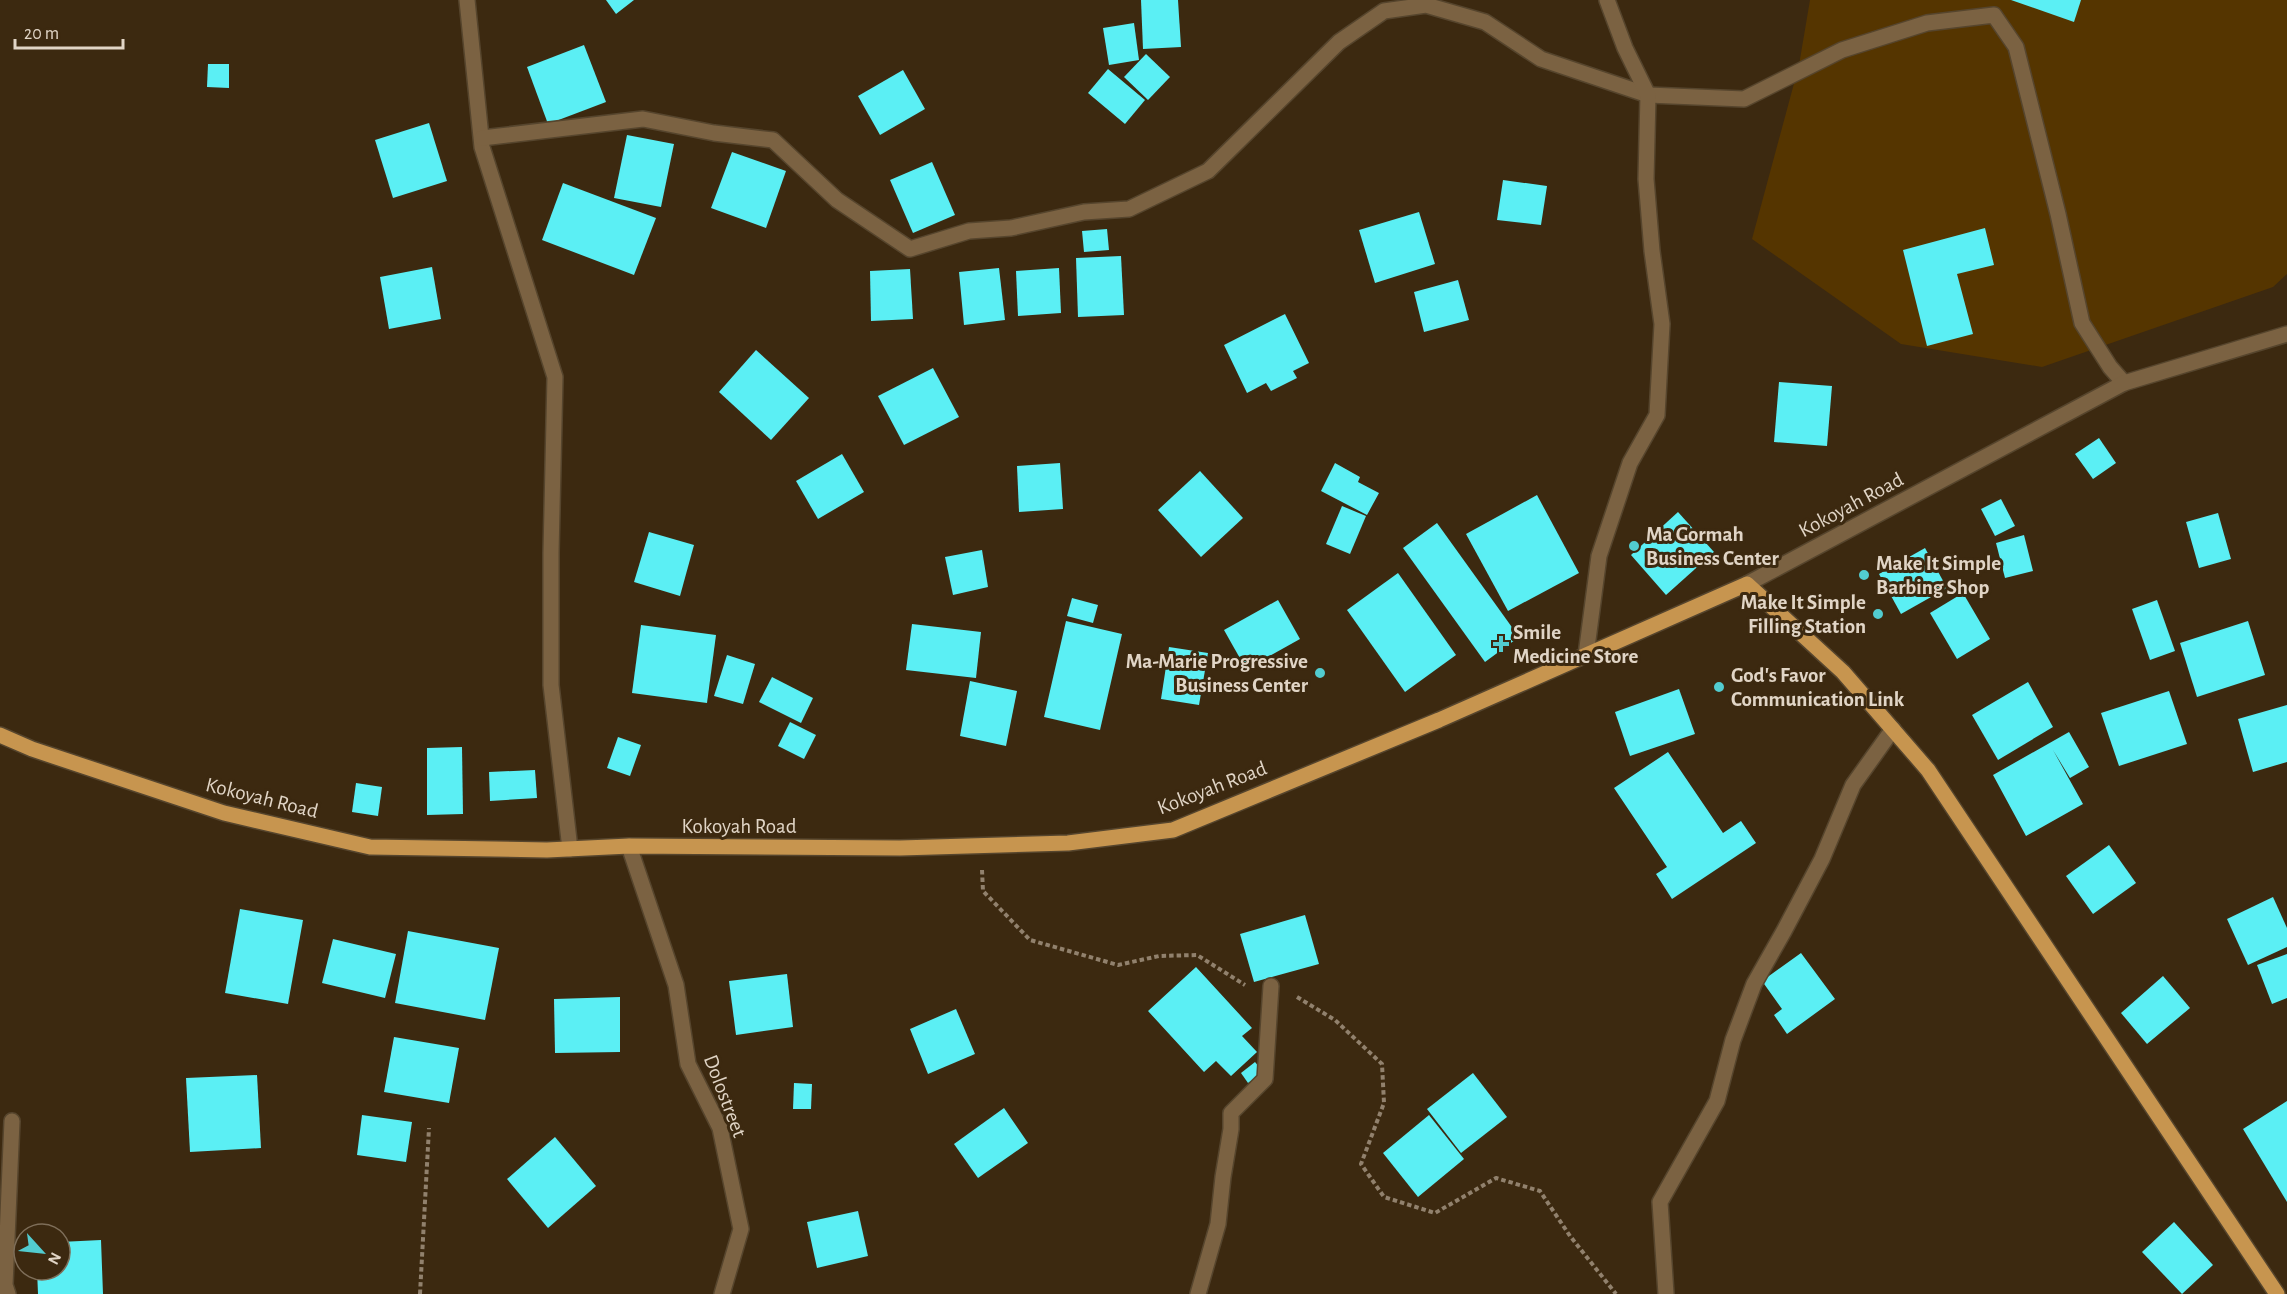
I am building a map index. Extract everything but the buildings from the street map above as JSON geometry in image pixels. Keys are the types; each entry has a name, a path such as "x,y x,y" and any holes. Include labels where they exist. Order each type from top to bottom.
{"main road":[{"name":"Kokoyah Road","path":"0,735 32,749 224,813 370,847 900,848 1068,843 1173,830 1438,720 1747,584"},
{"path":"1747,584 1843,672 1928,770 2277,1294"}],"street":[{"path":"467,0 482,138 489,169 555,377 551,685 570,849"},
{"path":"1586,655 1599,556 1630,463 1657,415 1662,324 1652,250 1646,179 1648,95 1625,48 1607,0"},
{"path":"482,138 643,119 714,133 773,140 837,200 910,249 969,231 1011,228 1084,212 1128,209 1208,171 1339,42 1384,11 1426,5 1485,22 1541,58 1648,95 1744,99 1842,50 1927,23 1994,15 2016,47 2058,214 2082,322 2110,367 2124,383"},
{"name":"Kokoyah Road","path":"1747,584 2124,383 2287,334"},
{"path":"1666,1294 1660,1202 1717,1101 1733,1040 1754,984 1822,859 1853,785 1893,729"},
{"name":"Dolostreet","path":"629,846 676,985 688,1064 720,1128 741,1229 722,1294"},
{"path":"1198,1294 1218,1224 1222,1177 1231,1129 1231,1113 1265,1079 1271,986"},
{"path":"8,1294 4,1285 12,1121"}],"path":[{"path":"981,846 983,891 1030,940 1118,965 1160,956 1197,955 1252,989 1271,986 1286,991 1335,1020 1382,1065 1384,1103 1361,1164 1384,1197 1435,1213 1496,1178 1540,1191 1570,1236 1616,1294"},
{"path":"420,1294 429,1128"}],"shaded area":[{"path":"1810,0 2287,0 2287,274 2273,287 2042,367 1901,344 1752,239 1799,65"}],"place":[{"name":"Ma Gormah Business Center","path":"1634,546"},
{"name":"Make It Simple Barbing Shop","path":"1864,575"},
{"name":"Make It Simple Filling Station","path":"1878,614"},
{"name":"Smile Medicine Store","path":"1501,644"},
{"name":"Ma-Marie Progressive Business Center","path":"1320,673"},
{"name":"God's Favor Communication Link","path":"1719,687"}]}
